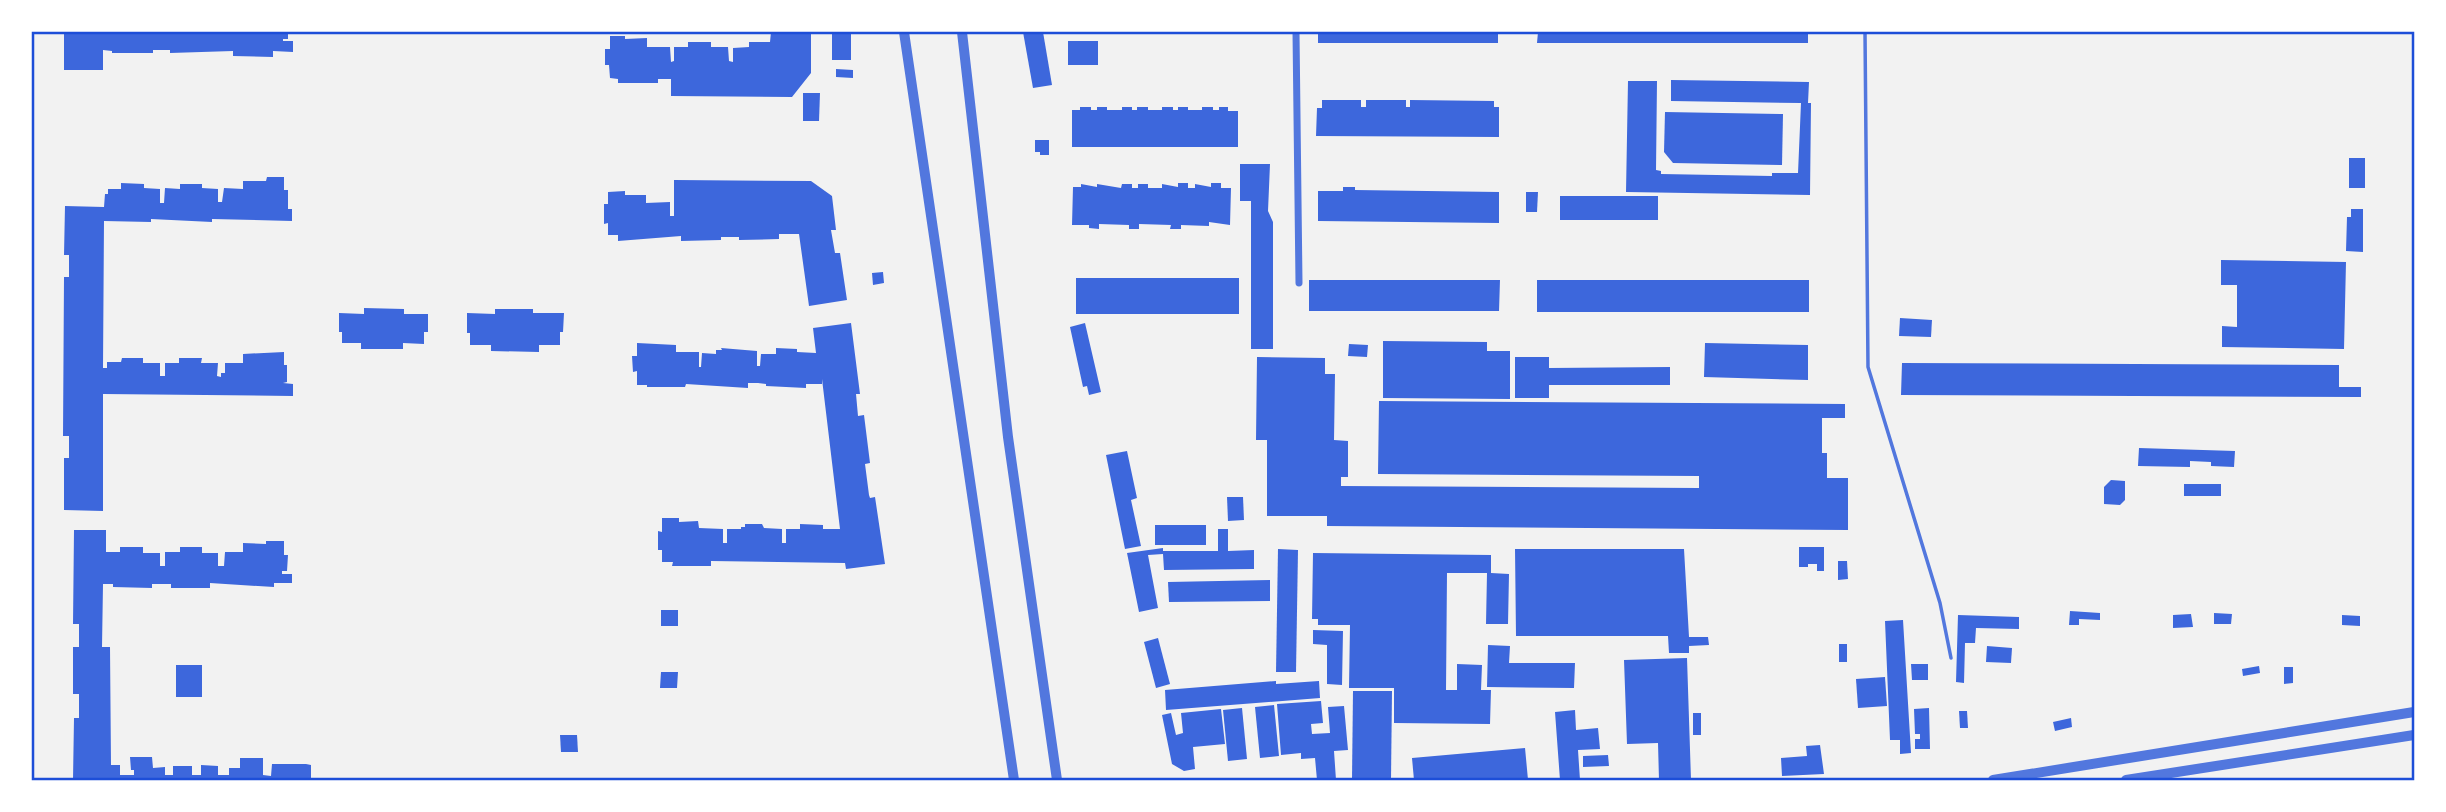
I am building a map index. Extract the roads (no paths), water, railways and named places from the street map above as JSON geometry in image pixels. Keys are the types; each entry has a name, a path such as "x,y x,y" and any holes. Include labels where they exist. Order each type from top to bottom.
{"street":[{"path":"904,32 1014,780"},
{"path":"962,32 1008,437 1057,780"},
{"path":"1296,32 1299,283"},
{"path":"1993,780 2414,712"},
{"path":"2126,780 2414,735"}],"lane":[{"path":"1865,32 1868,367 1940,603 1951,658"}]}
